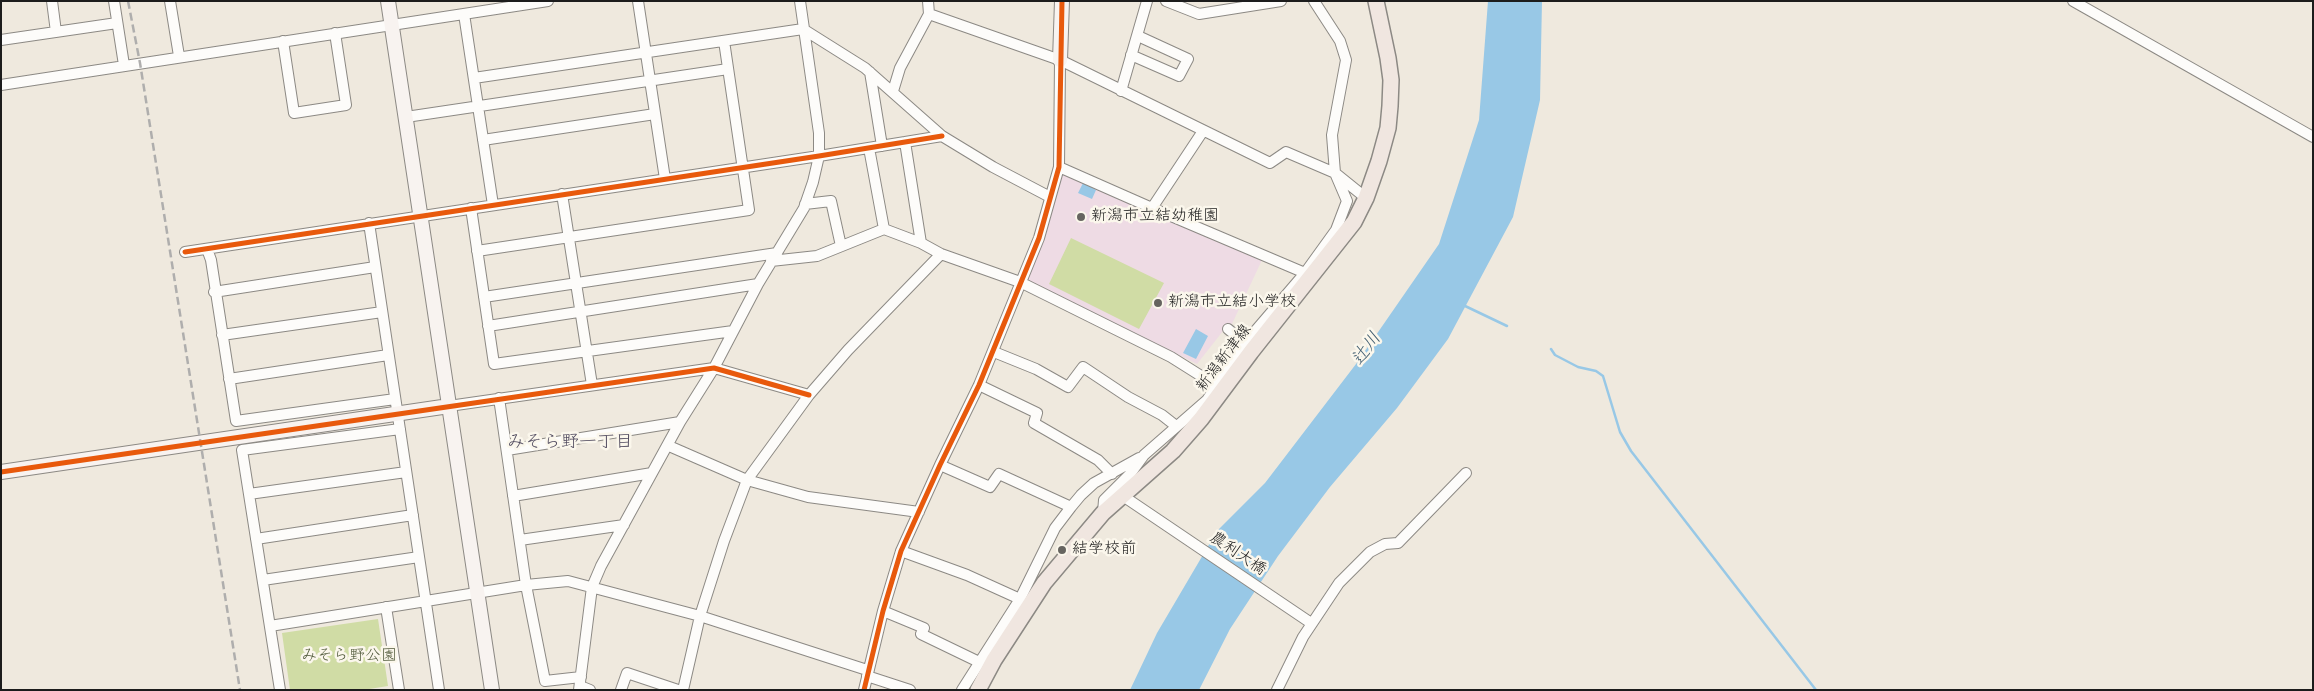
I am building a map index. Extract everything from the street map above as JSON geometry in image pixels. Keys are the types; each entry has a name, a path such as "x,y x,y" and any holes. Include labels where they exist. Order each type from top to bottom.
{"main road":[{"name":"新潟新津線","path":"978,690 994,660 1044,583 1103,513 1173,451 1201,419 1248,348 1342,240 1366,198 1388,128 1390,80 1388,58 1376,1"}],"street":[{"path":"52,1 56,32"},
{"path":"114,1 124,65"},
{"path":"170,1 179,56"},
{"path":"388,1 492,690"},
{"path":"1,85 179,56 548,1"},
{"path":"638,1 665,179"},
{"path":"580,684 592,587 652,474 669,446 680,422 714,368 758,284 805,204 813,182 818,156 819,133 800,1"},
{"path":"893,91 900,68 929,14 928,1"},
{"path":"864,690 883,611 901,551 940,464 994,352 1020,282 1039,238 1059,167 1062,1"},
{"path":"1121,91 1147,1"},
{"path":"1166,1 1200,14 1281,1"},
{"path":"1314,1 1340,41 1346,60 1332,135 1335,173 1347,201 1336,230"},
{"path":"2074,1 2313,137"},
{"path":"464,14 492,205"},
{"path":"929,14 1060,60 1270,163 1286,152 1335,173 1366,198 1336,230 1248,348 1240,354 1207,400 1144,455 1130,474 1104,500 1103,513"},
{"path":"1,40 117,23"},
{"path":"474,78 803,29 870,72 942,136 993,167 1050,197"},
{"path":"283,41 294,113 346,105 335,33"},
{"path":"1131,56 1179,76 1188,59 1138,36"},
{"path":"477,251 750,210 724,41"},
{"path":"406,117 728,69"},
{"path":"870,72 882,146"},
{"path":"483,140 655,114"},
{"path":"1152,208 1203,131"},
{"path":"186,252 942,136"},
{"path":"905,142 921,243"},
{"path":"870,148 884,229"},
{"path":"1059,167 1305,273"},
{"path":"562,194 592,385"},
{"path":"805,204 831,201 841,246"},
{"path":"471,208 494,364 733,331"},
{"path":"369,223 439,690"},
{"path":"484,297 774,257 817,256 884,229 921,243 941,254 1020,282 1171,357 1217,386"},
{"path":"207,249 211,260 214,292 236,421 396,406 449,406 714,368 808,395"},
{"path":"683,690 700,616 724,541 747,480 808,395 848,350 941,254"},
{"path":"214,292 375,267"},
{"path":"488,326 758,284"},
{"path":"222,335 382,312"},
{"path":"1228,329 1248,348"},
{"path":"994,352 1036,369 1068,387 1083,367 1128,397 1162,415 1176,426"},
{"path":"229,379 388,355"},
{"path":"979,385 1037,413 1034,423 1098,460 1112,474"},
{"path":"500,398 526,585 545,680 580,684 590,690"},
{"path":"1201,419 1207,400"},
{"path":"1,472 396,406"},
{"path":"507,450 680,422"},
{"path":"280,690 242,450 400,429"},
{"path":"669,446 747,480 808,497 919,512"},
{"path":"962,690 1020,599 1055,528 1081,494 1094,483 1144,455"},
{"path":"940,464 990,487 999,474 1071,507"},
{"path":"249,494 406,472"},
{"path":"1278,690 1307,620 1339,583 1370,552 1385,544 1398,543 1466,473"},
{"path":"513,496 652,474"},
{"path":"1081,494 1130,474"},
{"name":"農利大橋","path":"1123,496 1307,620"},
{"path":"256,539 412,515"},
{"path":"520,540 624,526"},
{"path":"901,551 967,574 1020,599"},
{"path":"263,580 419,557"},
{"path":"270,626 526,585 568,581 700,616 867,673 910,690"},
{"path":"386,608 399,690"},
{"path":"883,611 924,628 921,634 979,662"},
{"path":"622,690 627,673 678,690"}],"shaded area":[{"name":"新潟市立結小学校","path":"1062,172 1262,260 1231,326 1223,331 1197,364 1027,280"}],"green space":[{"path":"1071,238 1164,283 1139,329 1049,284"},
{"name":"みそら野公園","path":"378,619 388,686 363,690 290,690 282,633"}],"water":[{"name":"辻川","path":"1488,1 1542,1 1540,100 1513,217 1448,339 1397,408 1330,487 1278,556 1230,629 1199,690 1130,690 1157,633 1217,531 1265,483 1356,364 1439,244 1479,120"},
{"path":"1083,183 1096,190 1092,199 1078,193"},
{"path":"1196,329 1208,336 1196,359 1183,353"}],"waterway":[{"path":"1463,305 1507,326"},
{"path":"1551,349 1555,355 1578,367 1596,371 1603,376 1620,432 1631,451 1816,690"}],"railway":[{"path":"128,1 140,63 240,690"}],"cycle path":[{"path":"864,690 883,611 901,551 979,385 1039,238 1059,167 1062,1"},
{"path":"185,252 942,136"},
{"path":"1,472 714,368 809,395"}],"place":[{"name":"新潟市立結幼稚園","path":"1081,217"},
{"name":"新潟市立結小学校","path":"1158,303"},
{"name":"結学校前","path":"1062,550"}],"district":[{"name":"みそら野一丁目","path":"570,444"}]}
